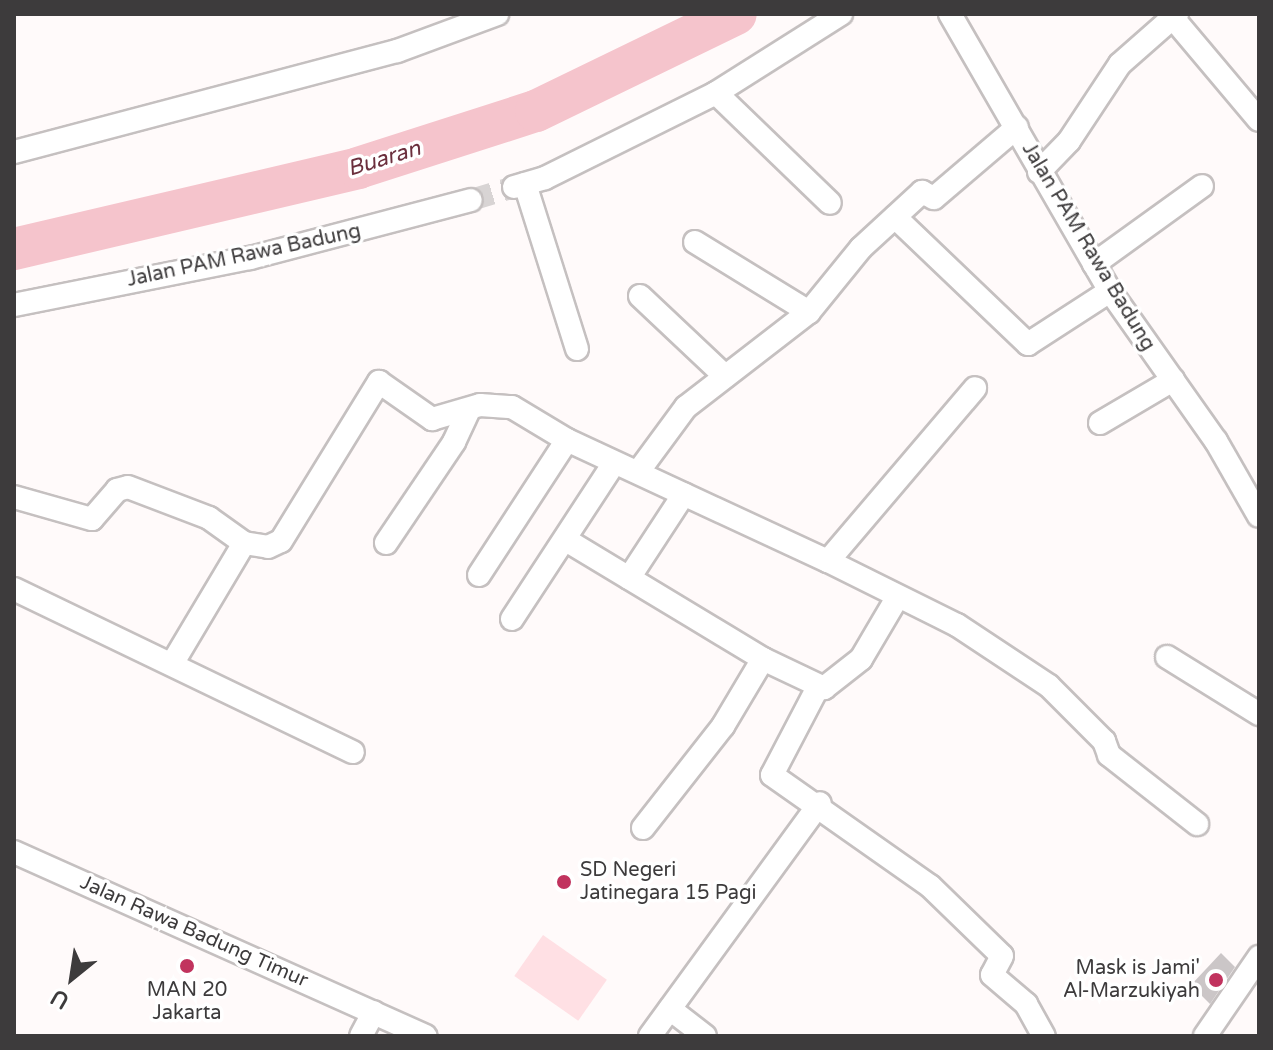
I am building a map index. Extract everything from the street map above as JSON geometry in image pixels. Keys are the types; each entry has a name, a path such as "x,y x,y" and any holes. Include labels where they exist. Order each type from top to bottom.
{"street":[{"path":"14,152 397,51 497,14"},
{"path":"577,349 519,186 716,93 813,21 841,14"},
{"path":"1039,172 1069,141 1120,64 1175,16 1259,120"},
{"name":"Jalan PAM Rawa Badung","path":"958,18 1039,172 1110,291 1173,380 1259,516"},
{"path":"716,93 830,203"},
{"path":"638,472 686,407 809,312 895,217 924,191 934,198 1017,127"},
{"path":"1094,264 1202,186"},
{"name":"Jalan PAM Rawa Badung","path":"14,305 250,258 471,200"},
{"path":"895,217 1028,344 1110,291"},
{"path":"695,242 809,312"},
{"path":"640,296 725,376"},
{"path":"1100,423 1173,380"},
{"path":"14,497 92,519 117,490 128,487 209,518 244,543 268,547 281,541 379,382 432,419 496,403 512,407 567,440 828,561 897,598 957,625 1049,686 1104,741 1109,755 1197,824"},
{"path":"828,561 975,388"},
{"path":"386,543 454,442 469,410"},
{"path":"479,575 567,440"},
{"path":"512,619 614,463"},
{"path":"629,578 684,494"},
{"path":"566,540 763,659 818,687 839,681 861,659 897,598"},
{"path":"172,664 244,543"},
{"path":"14,589 353,752"},
{"path":"1167,657 1259,714"},
{"path":"643,828 723,726 763,659"},
{"path":"818,687 772,771 930,886 1002,956 992,975 1026,1004 1044,1036"},
{"path":"650,1036 820,803"},
{"name":"Jalan Rawa Badung Timur","path":"14,852 426,1036"},
{"path":"1205,1036 1259,957"},
{"path":"670,1009 705,1036"},
{"path":"361,1036 374,1012"}],"shaded area":[{"path":"543,935 607,980 578,1021 514,976"}],"building":[{"name":"Mask is Jami' Al-Marzukiyah","path":"1221,953 1235,967 1210,1004 1191,985"}],"waterway":[{"name":"Buaran","path":"14,249 358,168 536,111 736,14"}],"tunnel":[{"path":"471,200 514,187"}],"place":[{"name":"SD Negeri Jatinegara 15 Pagi","path":"564,882"},
{"name":"MAN 20 Jakarta","path":"187,966"},
{"name":"Mask is Jami' Al-Marzukiyah","path":"1216,980"}]}
